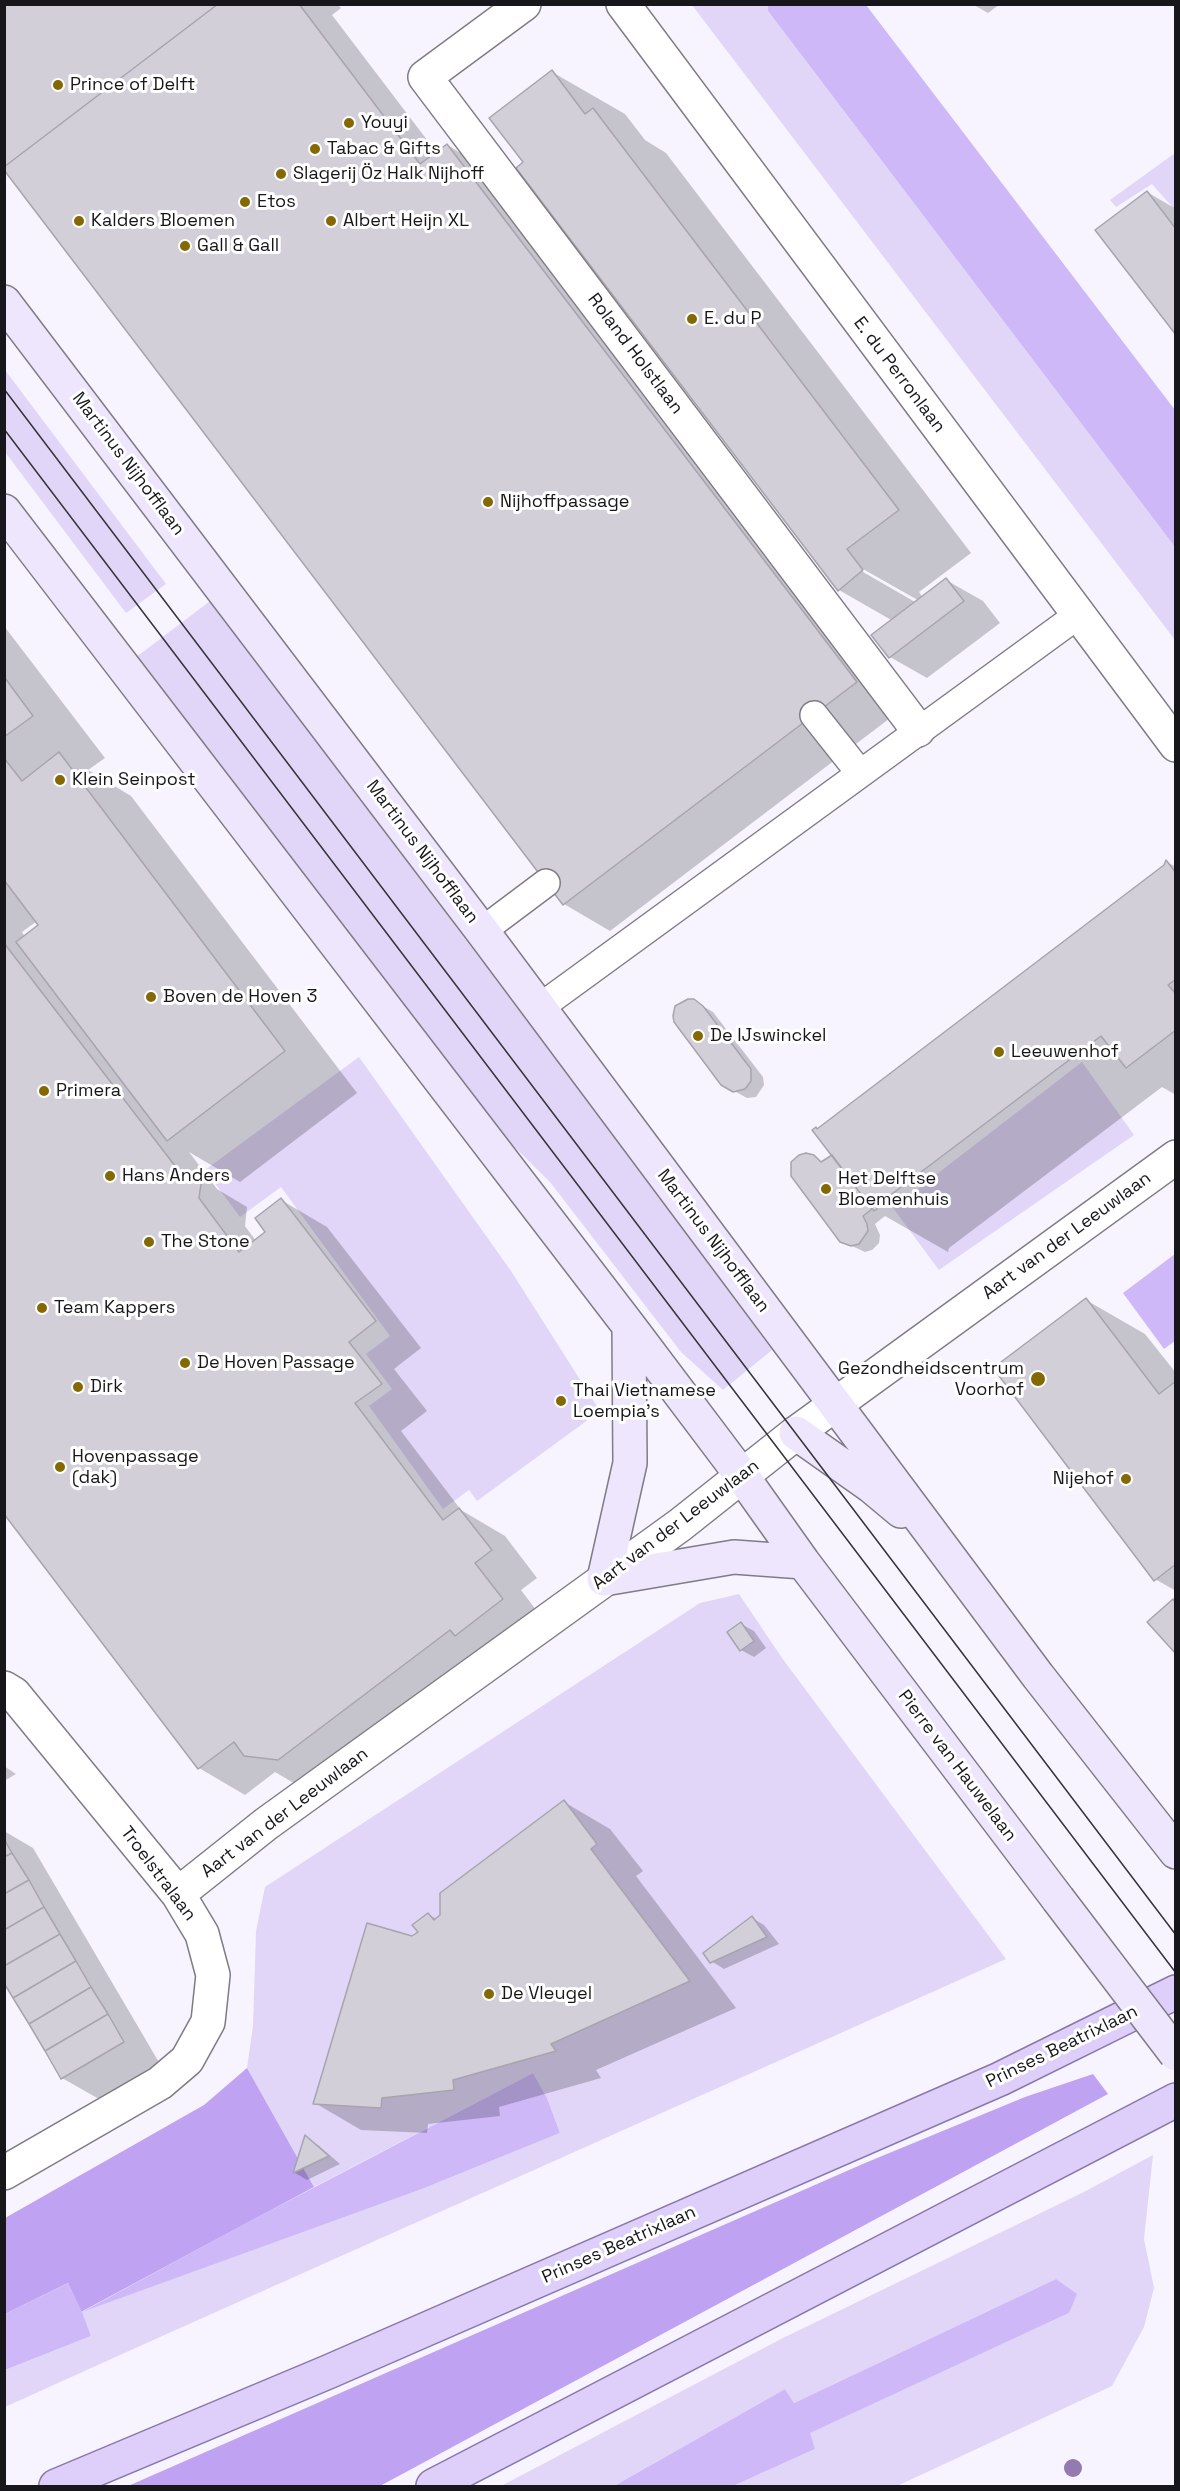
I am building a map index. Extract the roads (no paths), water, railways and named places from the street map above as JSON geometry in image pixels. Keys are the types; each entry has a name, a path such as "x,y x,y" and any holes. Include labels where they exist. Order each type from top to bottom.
{"main road":[{"name":"Prinses Beatrixlaan","path":"56,2487 338,2368 989,2084 1176,1992"},
{"path":"433,2487 1176,2100"}],"street":[{"name":"Roland Holstlaan","path":"524,4 425,77 918,730"},
{"name":"E. du Perronlaan","path":"623,4 1176,745"},
{"name":"Martinus Nijhofflaan","path":"4,302 836,1403"},
{"path":"4,511 742,1476"},
{"name":"Aart van der Leeuwlaan","path":"178,1894 266,1824 680,1525 796,1432 1176,1157"},
{"path":"629,1326 630,1463 604,1579 734,1557 803,1562"},
{"path":"836,1403 1038,1676 1171,1846"},
{"path":"796,1432 871,1486 937,1540"},
{"name":"Pierre van Hauwelaan","path":"742,1476 803,1562 1176,2054"},
{"name":"Troelstralaan","path":"4,1688 14,1694 178,1894 202,1934 213,1975 208,2022 187,2060 160,2083 4,2173"}],"lane":[{"path":"539,1008 1078,615"},
{"path":"814,715 860,773"},
{"path":"482,932 546,883"}],"tram line":[{"path":"4,389 1176,1935"},
{"path":"4,429 1176,1973"}],"place":[{"name":"Prince of Delft","path":"58,85"},
{"name":"Youyi","path":"349,123"},
{"name":"Tabac & Gifts","path":"315,149"},
{"name":"Slagerij Öz Halk Nijhoff","path":"281,174"},
{"name":"Etos","path":"245,202"},
{"name":"Kalders Bloemen","path":"79,221"},
{"name":"Albert Heijn XL","path":"331,221"},
{"name":"Gall & Gall","path":"185,246"},
{"name":"E. du P","path":"692,319"},
{"name":"Nijhoffpassage","path":"488,502"},
{"name":"Klein Seinpost","path":"60,780"},
{"name":"Boven de Hoven 3","path":"151,997"},
{"name":"De IJswinckel","path":"698,1036"},
{"name":"Leeuwenhof","path":"999,1052"},
{"name":"Primera","path":"44,1091"},
{"name":"Hans Anders","path":"110,1176"},
{"name":"Het Delftse Bloemenhuis","path":"826,1189"},
{"name":"The Stone","path":"149,1242"},
{"name":"Team Kappers","path":"42,1308"},
{"name":"De Hoven Passage","path":"185,1363"},
{"name":"Gezondheidscentrum Voorhof","path":"1038,1379"},
{"name":"Dirk","path":"78,1387"},
{"name":"Thai Vietnamese Loempia's","path":"561,1401"},
{"name":"Hovenpassage (dak)","path":"60,1467"},
{"name":"Nijehof","path":"1126,1479"},
{"name":"De Vleugel","path":"489,1994"}]}
